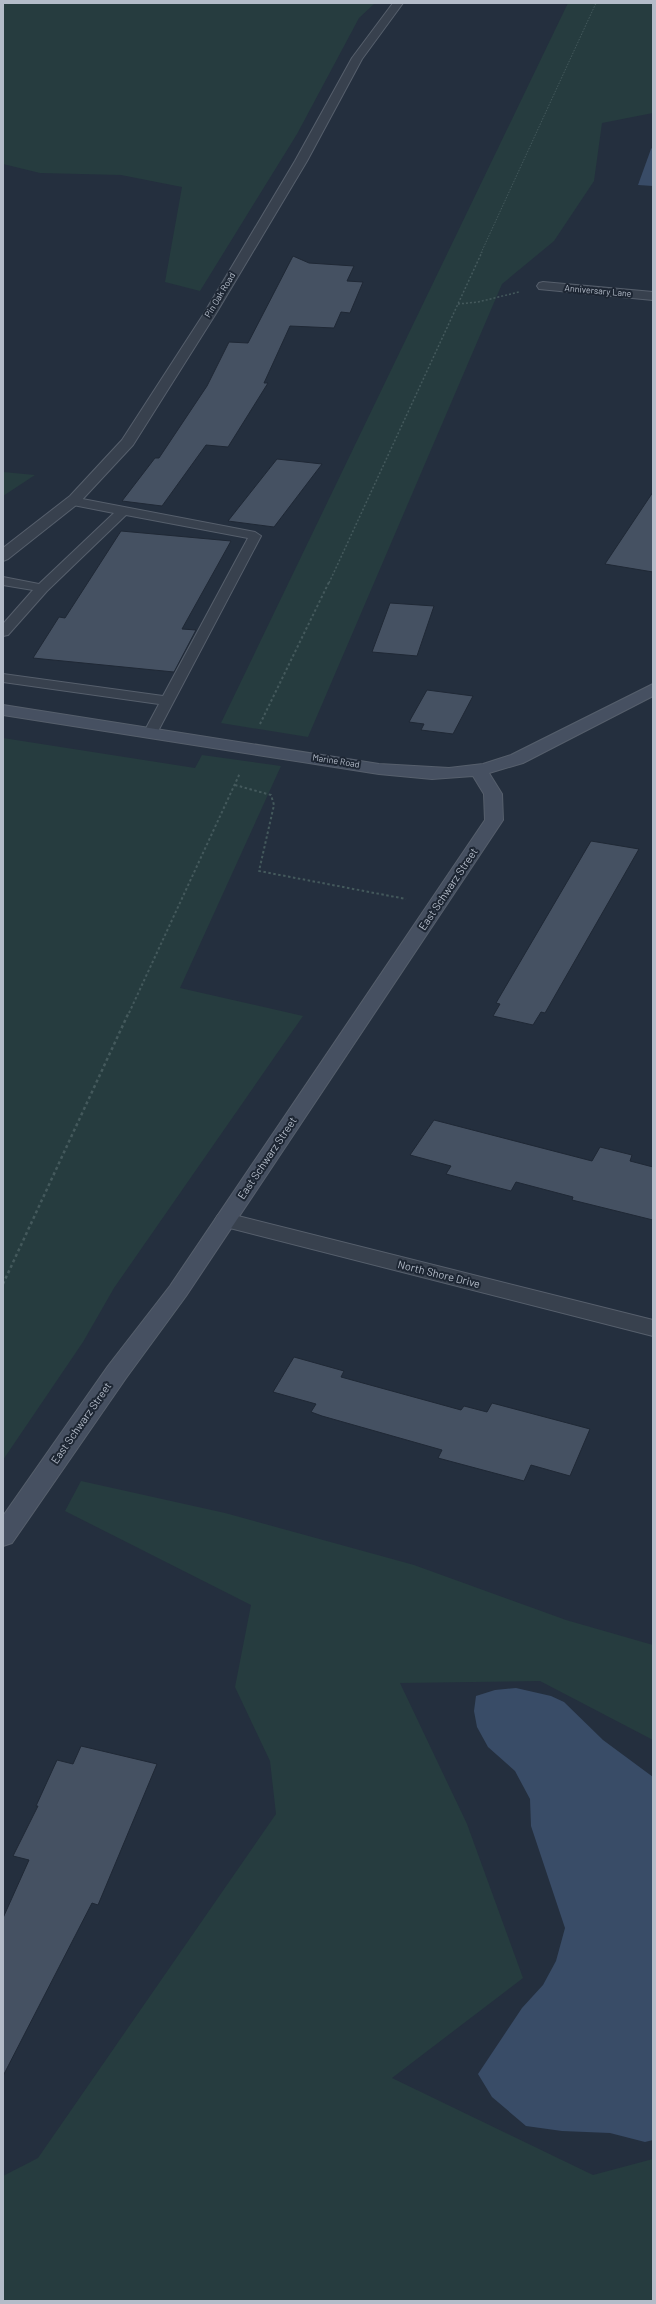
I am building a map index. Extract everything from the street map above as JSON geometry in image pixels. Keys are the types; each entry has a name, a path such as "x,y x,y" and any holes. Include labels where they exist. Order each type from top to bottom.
{"street":[{"name":"Pin Oak Road","path":"3,556 72,501 101,473 128,442 209,315 289,181 357,58 398,3"},
{"name":"Anniversary Lane","path":"543,286 653,296"},
{"name":"Marine Road","path":"3,710 410,772 438,774 497,767 517,759 653,689"},
{"name":"East Schwarz Street","path":"3,1536 117,1372 178,1291 494,820 493,794 479,770"},
{"name":"North Shore Drive","path":"226,1220 653,1328"}],"lane":[{"path":"72,501 255,536 151,732"},
{"path":"3,632 42,588 124,510"},
{"path":"3,581 42,588"},
{"path":"3,678 168,701"}],"path":[{"path":"258,729 300,645 395,443 457,304 596,3"},
{"path":"457,304 497,298 543,286"},
{"path":"3,1284 243,767"},
{"path":"235,785 271,795 274,805 259,871 438,905"}],"green space":[{"path":"3,3 375,3 359,18 297,134 200,291 165,282 182,187 121,175 40,173 3,164"},
{"path":"568,3 653,3 653,113 602,123 594,181 554,241 502,284 308,737 221,723"},
{"path":"3,472 35,475 3,496"},
{"path":"3,738 195,768 202,755 281,766 180,988 303,1016 114,1288 83,1342 3,1460"},
{"path":"81,1481 225,1513 414,1565 566,1620 653,1645 653,1740 540,1681 400,1683 467,1824 523,1978 392,2078 593,2175 653,2159 653,2301 3,2301 3,2176 38,2158 276,1814 270,1761 235,1687 251,1605 65,1511"}],"water":[{"path":"653,147 653,186 638,185 651,149"},
{"path":"516,1688 551,1696 564,1702 603,1740 653,1777 653,2140 645,2142 610,2133 562,2131 526,2126 492,2097 478,2074 522,2008 543,1985 556,1961 565,1928 531,1826 530,1799 515,1771 488,1747 477,1727 474,1711 476,1696 495,1690"}],"building":[{"path":"293,256 309,263 354,266 347,281 363,282 350,313 341,312 334,328 290,326 264,383 268,383 228,447 206,445 162,506 122,501 155,458 159,458 207,386 229,342 248,343"},
{"path":"277,459 322,464 274,527 228,521"},
{"path":"653,492 653,572 605,564"},
{"path":"121,531 231,541 182,629 196,630 174,672 33,658 59,617 65,618"},
{"path":"390,603 434,606 417,656 372,652"},
{"path":"427,690 473,696 453,734 421,730 424,724 409,722"},
{"path":"591,841 639,849 545,1013 541,1012 533,1025 493,1016 500,1004 496,1003"},
{"path":"434,1120 592,1161 600,1147 632,1155 630,1161 653,1167 653,1220 572,1200 573,1197 516,1182 511,1191 446,1174 451,1166 410,1155"},
{"path":"294,1357 344,1371 341,1377 461,1410 464,1406 487,1412 492,1403 590,1429 570,1476 531,1465 524,1481 438,1458 442,1450 322,1416 311,1412 316,1404 273,1392"},
{"path":"81,1746 157,1764 98,1905 92,1903 3,2076 3,1918 29,1860 13,1856 38,1806 36,1806 57,1760 73,1764"}]}
